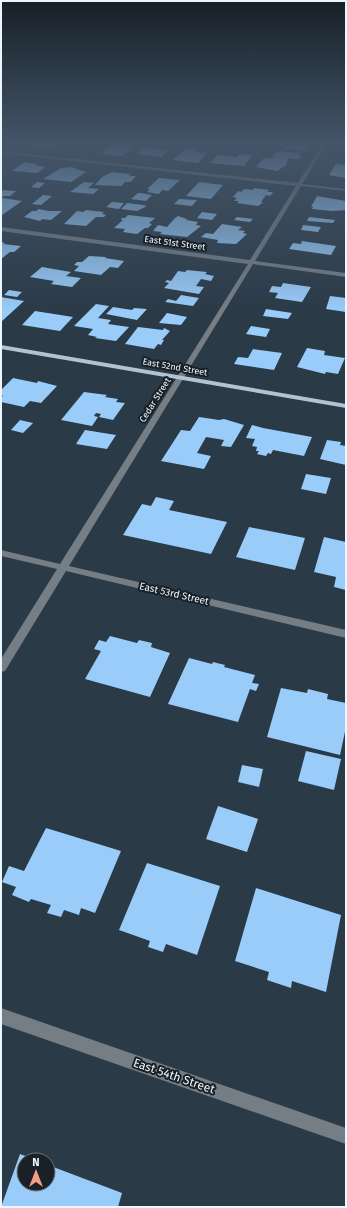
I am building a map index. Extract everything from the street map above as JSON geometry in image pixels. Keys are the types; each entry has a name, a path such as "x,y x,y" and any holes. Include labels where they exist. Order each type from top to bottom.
{"main road":[{"name":"East 52nd Street","path":"1,347 346,406"}],"street":[{"name":"Cedar Street","path":"1,668 291,199"},
{"name":"East 51st Street","path":"1,229 346,275"},
{"name":"East 53rd Street","path":"1,553 346,634"},
{"name":"East 54th Street","path":"1,1016 346,1136"}],"building":[{"path":"12,199 22,201 1,215 1,200"},
{"path":"38,199 48,199 41,205 32,204"},
{"path":"134,199 148,199 146,201"},
{"path":"179,199 197,200 192,206 174,204"},
{"path":"236,199 263,199 261,202 263,202 258,206 237,203 239,201 234,201"},
{"path":"315,199 346,201 346,210 332,211 312,209 313,207 311,207"},
{"path":"112,202 124,203 119,209 106,207"},
{"path":"127,203 147,206 137,211 121,209"},
{"path":"39,209 62,211 51,220 42,219 40,221 24,217 32,211"},
{"path":"86,210 104,212 102,214 106,215 104,217 96,217 86,226 64,224 77,211 83,212"},
{"path":"202,212 217,214 212,220 197,218"},
{"path":"128,215 155,218 149,223 152,224 148,228 145,228 137,234 123,232 125,229 114,228 123,220 121,220 122,218 125,218"},
{"path":"178,216 187,219 186,220 198,222 196,225 201,226 187,237 160,234 162,232 153,231 158,225 167,227"},
{"path":"237,217 253,219 250,222 234,220"},
{"path":"309,217 335,220 333,223 307,221"},
{"path":"222,224 242,227 238,230 245,231 243,233 247,234 236,244 217,243 218,240 201,237 206,233 213,234"},
{"path":"303,225 321,227 318,232 301,230"},
{"path":"302,241 336,246 331,255 289,249 293,243 301,244"},
{"path":"1,242 5,243 3,244 21,246 14,252 10,252 1,259"},
{"path":"89,256 106,257 105,258 124,261 118,268 110,267 101,275 74,271 79,266 74,265 77,262 82,262"},
{"path":"42,267 71,272 66,276 81,278 72,287 51,284 54,281 30,277"},
{"path":"187,270 207,272 205,274 214,276 211,281 201,279 196,286 204,287 199,294 164,288 169,283 165,282 167,280 171,281 178,271 185,272"},
{"path":"283,283 311,287 302,302 275,298 278,293 269,292 272,286 281,287"},
{"path":"9,290 22,292 17,297 4,295"},
{"path":"181,295 199,298 193,306 165,302 168,299 176,301"},
{"path":"330,296 346,298 346,312 326,309"},
{"path":"1,297 24,301 1,322"},
{"path":"96,304 109,306 98,318 111,320 108,324 129,327 116,341 95,338 97,337 88,335 93,329 74,326"},
{"path":"113,307 132,310 134,308 147,309 137,320 106,314"},
{"path":"266,309 292,313 288,319 263,316"},
{"path":"35,311 73,317 60,331 22,325"},
{"path":"167,313 187,317 181,325 159,323"},
{"path":"251,326 270,329 266,337 246,334"},
{"path":"138,327 163,330 164,328 170,331 162,340 164,340 161,345 158,344 154,349 125,344"},
{"path":"307,348 325,351 324,355 345,358 338,374 326,372 325,374 297,367"},
{"path":"253,349 282,353 274,370 234,364 238,357 248,358"},
{"path":"13,378 37,383 38,381 57,386 41,403 30,401 24,407 1,402 1,398 3,396 1,395 1,390"},
{"path":"84,392 107,395 105,397 118,399 116,402 125,403 113,420 99,417 101,414 96,413 94,416 98,417 92,426 61,420"},
{"path":"199,417 219,420 224,419 244,425 231,447 221,446 224,440 206,437 197,453 211,456 204,469 161,461 181,430 190,431"},
{"path":"20,420 33,423 23,433 11,430"},
{"path":"252,425 312,437 304,456 273,450 271,454 268,453 266,456 257,454 259,451 256,451 257,447 252,446 255,439 246,438"},
{"path":"85,430 116,435 107,449 76,444"},
{"path":"327,440 341,442 340,445 346,446 346,465 320,459"},
{"path":"306,474 331,478 326,494 301,489"},
{"path":"156,497 174,501 169,510 227,522 211,554 123,535 142,504 151,506"},
{"path":"249,527 305,538 295,570 236,557"},
{"path":"324,537 346,542 346,590 334,587 336,577 314,572"},
{"path":"110,636 137,643 139,640 152,643 151,647 170,653 150,697 85,679 101,651 94,649 99,640 106,642"},
{"path":"189,658 212,664 213,662 225,665 224,667 255,675 252,683 259,684 256,691 250,689 238,722 168,704"},
{"path":"281,688 307,693 308,689 328,694 327,699 346,703 346,727 340,755 267,737"},
{"path":"306,751 341,759 334,790 298,781"},
{"path":"242,765 263,769 259,787 238,782"},
{"path":"218,806 258,819 247,852 206,839"},
{"path":"46,828 121,851 95,913 81,908 79,915 64,910 61,917 47,913 51,905 31,899 29,902 12,895 16,887 2,882 9,866 24,871"},
{"path":"147,863 220,886 197,955 166,944 163,952 148,947 150,941 119,930"},
{"path":"256,888 341,915 326,992 292,981 291,988 267,980 269,972 235,961"},
{"path":"16,1165 16,1192 56,1192 56,1168 122,1193 118,1207 1,1207"}]}
